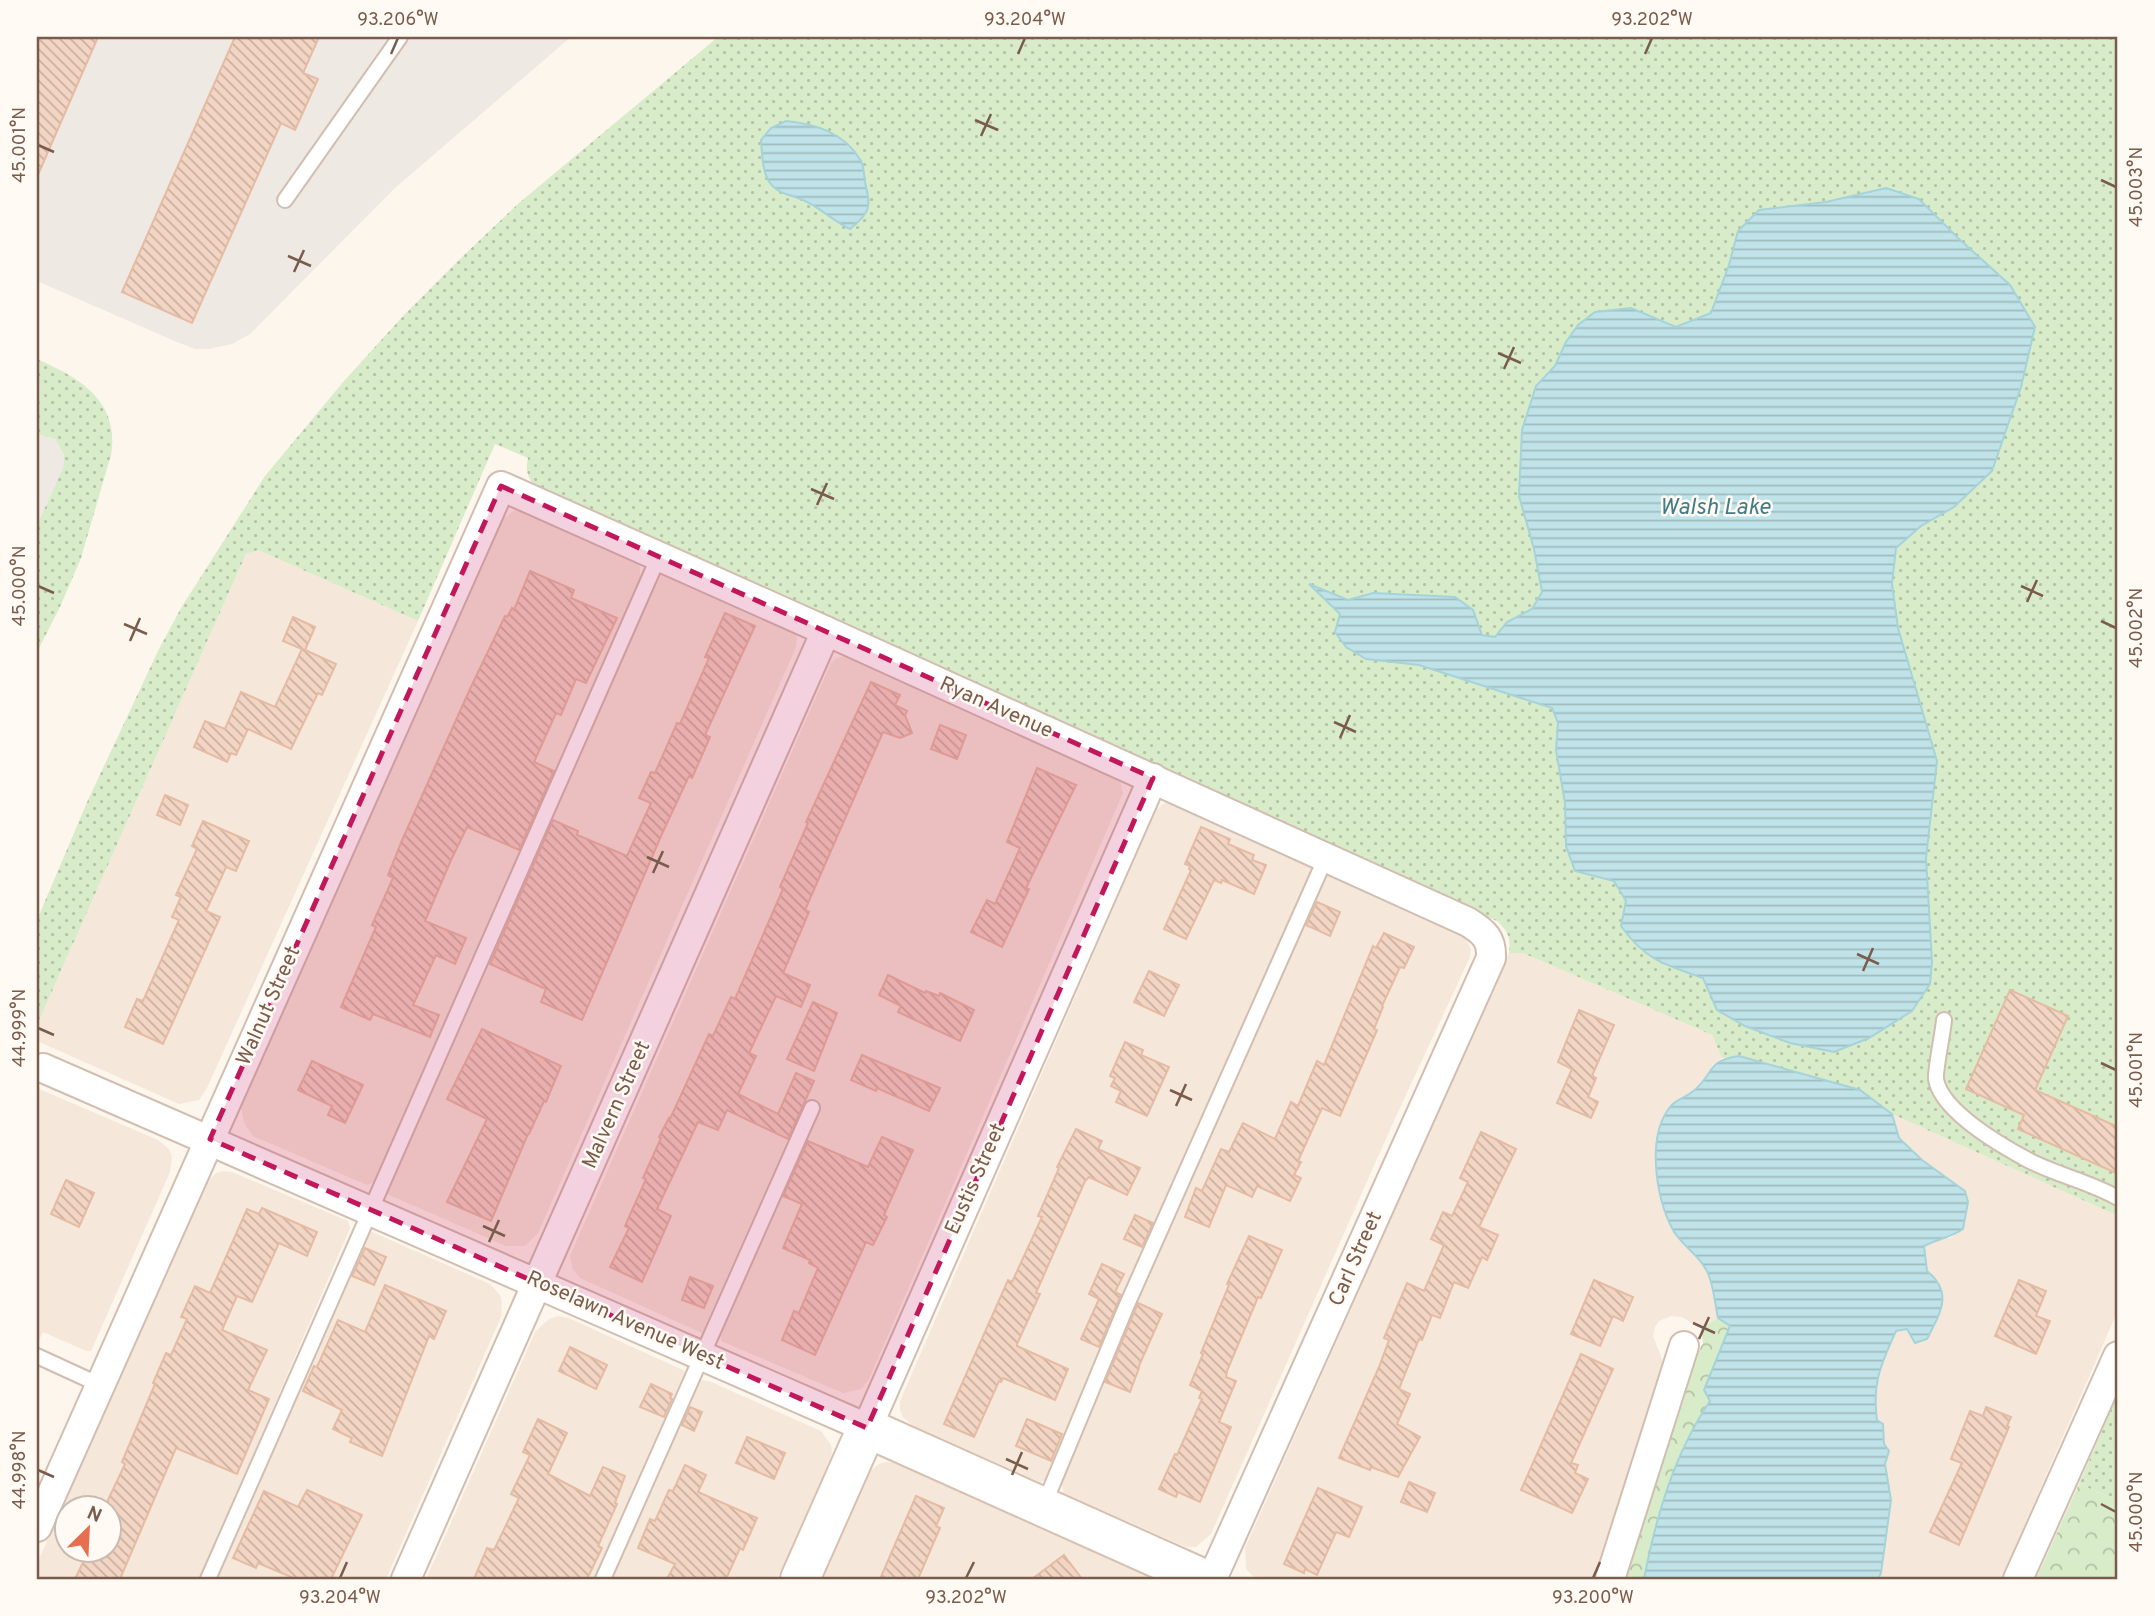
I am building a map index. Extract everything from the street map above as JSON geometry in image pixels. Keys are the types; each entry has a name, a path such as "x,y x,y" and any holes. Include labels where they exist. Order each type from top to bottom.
{"street":[{"name":"Ryan Avenue","path":"501,486 1326,857 1468,922 1488,937"},
{"name":"Walnut Street","path":"37,1527 501,486"},
{"name":"Malvern Street","path":"406,1579 826,631"},
{"name":"Eustis Street","path":"800,1579 1153,778"},
{"name":"Carl Street","path":"1212,1579 1491,958 1488,937"},
{"name":"Roselawn Avenue West","path":"43,1068 538,1283 1205,1579"},
{"path":"1610,1579 1684,1346"},
{"path":"2018,1579 2118,1356"}],"lane":[{"path":"285,200 400,37"},
{"path":"208,1579 659,556"},
{"path":"1043,1507 1126,1307 1326,857"},
{"path":"1944,1020 1936,1079 1946,1102 1973,1125 2029,1160 2118,1198"},
{"path":"603,1579 811,1108"},
{"path":"37,1356 100,1385"}],"highlighted area":[{"path":"501,486 1153,778 867,1428 210,1139"}],"shaded area":[{"path":"37,37 571,37 395,188 250,334 232,344 195,349 37,281"},
{"path":"37,383 40,385 38,434 55,439 64,455 63,468 37,525"},
{"path":"519,510 639,561 641,580 518,863 374,1182 367,1185 253,1136 244,1123 241,1108 502,520 513,511"},
{"path":"258,550 418,621 207,1088 199,1100 179,1104 37,1041 37,1025 246,554"},
{"path":"667,572 793,628 797,634 796,647 538,1233 525,1246 506,1246 387,1194 385,1186 659,576"},
{"path":"850,654 1119,777 1123,793 869,1379 861,1389 843,1393 721,1341 721,1330 818,1108 804,1103 702,1333 580,1278 573,1269 570,1256 831,663"},
{"path":"1171,801 1313,862 1286,934 1045,1480 1040,1482 914,1427 903,1417 900,1401 1156,810"},
{"path":"1326,869 1461,930 1471,949 1470,957 1392,1125 1211,1534 1196,1547 1186,1547 1063,1493 1062,1481 1139,1295 1277,988"},
{"path":"1509,953 1523,953 1712,1035 1722,1058 1713,1064 1704,1083 1671,1105 1662,1121 1656,1148 1673,1230 1709,1273 1718,1318 1701,1328 1682,1317 1671,1316 1659,1321 1655,1327 1653,1336 1664,1364 1665,1377 1596,1579 1256,1579 1246,1569 1245,1548"},
{"path":"37,1088 158,1140 169,1149 172,1157 170,1172 91,1351 43,1332 39,1340 37,1339"},
{"path":"1892,1114 2118,1216 2118,1310 2001,1579 1878,1579 1891,1500 1885,1464 1888,1451 1884,1444 1883,1424 1877,1420 1874,1395 1882,1362 1896,1331 1907,1329 1934,1277 1927,1271 1924,1246 1939,1238 1950,1238 1963,1229 1968,1202 1965,1191 1922,1160 1899,1138"},
{"path":"232,1172 348,1221 350,1228 200,1579 37,1579 37,1564 52,1530 52,1564 122,1564 122,1494 68,1494 205,1184 216,1173"},
{"path":"370,1231 490,1284 500,1295 502,1302 501,1317 386,1579 214,1579 365,1235"},
{"path":"558,1316 569,1318 685,1371 594,1579 426,1579 535,1332 549,1319"},
{"path":"700,1380 709,1381 821,1431 831,1445 830,1460 777,1579 610,1579 696,1383"},
{"path":"887,1462 1154,1579 822,1579 870,1471 880,1463"}],"green space":[{"path":"718,37 2118,37 2118,1216 1892,1114 1860,1090 1740,1056 1722,1058 1712,1035 1523,953 1509,953 1508,935 1497,921 538,488 528,475 528,458 495,444 418,621 258,550 246,554 37,1025 37,920 88,800 158,651 181,608 265,476 344,381 464,255 519,203"},
{"path":"37,359 68,374 94,394 109,420 112,436 111,455 81,558 37,652 37,525 63,468 64,455 55,439 38,434 40,385 37,383"},
{"path":"1718,1318 1730,1326 1704,1390 1710,1401 1676,1464 1654,1532 1644,1579 1622,1579 1652,1480 1703,1343 1701,1328"},
{"path":"2118,1394 2118,1501 2079,1484"},
{"path":"2079,1484 2118,1501 2118,1579 2036,1579"}],"water":[{"path":"786,121 829,132 847,143 861,161 868,209 850,229 811,204 779,191 767,178 761,140 771,128"},
{"name":"Walsh Lake","path":"1886,188 1919,199 2010,285 2035,327 2021,387 1992,471 1954,507 1921,526 1896,548 1892,584 1898,628 1937,761 1926,858 1932,962 1930,984 1912,1011 1869,1038 1834,1052 1790,1043 1745,1026 1717,1010 1703,978 1647,954 1621,926 1626,901 1614,881 1575,871 1566,846 1565,803 1556,750 1558,723 1552,708 1419,665 1366,659 1346,647 1335,632 1340,614 1309,584 1348,600 1373,593 1455,597 1473,610 1482,635 1495,637 1507,622 1532,609 1542,592 1534,549 1519,496 1522,430 1536,386 1555,366 1566,342 1578,325 1595,312 1631,308 1676,327 1711,313 1738,231 1759,210 1826,202"},
{"path":"1739,1056 1860,1090 1892,1114 1899,1138 1922,1160 1965,1191 1968,1202 1963,1229 1924,1246 1927,1271 1940,1287 1942,1295 1940,1312 1927,1339 1915,1343 1907,1329 1896,1331 1879,1374 1877,1420 1883,1424 1884,1444 1889,1451 1885,1464 1891,1500 1878,1579 1644,1579 1654,1532 1668,1487 1686,1442 1710,1401 1704,1390 1730,1326 1718,1318 1706,1270 1677,1236 1667,1217 1656,1168 1658,1134 1672,1105 1690,1094 1720,1061"}],"building":[{"path":"37,37 98,37 37,177"},
{"path":"235,37 319,37 303,73 318,79 295,130 281,123 192,323 122,292"},
{"path":"530,571 574,590 571,598 617,618 586,683 576,679 561,715 556,713 534,762 554,771 519,850 467,827 451,860 425,921 466,938 455,964 436,955 413,1005 439,1015 430,1037 373,1014 370,1020 341,1007 376,927 372,925 393,878 388,875 470,689 505,616 507,617 512,608 514,610"},
{"path":"725,613 755,626 705,735 710,737 692,778 689,776 661,836 582,1020 541,1002 546,989 490,964 553,820 578,831 577,835 627,856 651,803 639,798 651,772 655,773 677,723 680,724"},
{"path":"293,617 315,627 305,650 336,664 322,695 318,693 291,749 248,729 236,755 231,753 227,762 194,747 205,721 225,729 241,692 275,707 302,649 283,641"},
{"path":"871,682 900,695 895,705 907,711 905,715 912,733 900,738 883,732 805,910 809,912 783,973 810,985 801,1007 776,996 749,1053 756,1056 738,1094 778,1114 796,1073 814,1081 788,1139 727,1110 718,1130 698,1122 657,1209 671,1216 642,1282 610,1267 629,1228 625,1226 646,1179 643,1178 661,1138 659,1137 709,1034 713,1036 731,997 735,999 783,889 780,887 808,823 806,822"},
{"path":"940,725 966,735 957,759 931,749"},
{"path":"1037,768 1076,785 1026,888 1029,889 1002,947 971,932 987,900 995,904 1020,848 1007,842"},
{"path":"165,795 188,805 180,825 157,815"},
{"path":"203,821 249,841 236,871 226,867 206,911 220,917 163,1044 125,1027 137,999 143,1001 179,920 172,917 181,897 176,895 197,849 192,846"},
{"path":"1201,827 1230,839 1228,844 1254,855 1252,860 1266,865 1254,894 1222,880 1221,883 1214,880 1186,939 1164,929 1191,870 1190,866 1185,864"},
{"path":"1317,902 1340,912 1330,936 1306,925"},
{"path":"1384,933 1414,947 1404,968 1400,967 1382,1006 1374,1029 1377,1030 1340,1116 1322,1108 1298,1161 1301,1162 1294,1175 1301,1178 1290,1201 1257,1186 1252,1197 1226,1185 1209,1227 1185,1217 1196,1188 1202,1191 1221,1149 1229,1152 1243,1123 1275,1139 1291,1102 1298,1106 1317,1061 1324,1065 1373,946 1376,948"},
{"path":"1149,971 1179,985 1164,1016 1134,1002"},
{"path":"888,975 925,993 926,991 939,996 940,993 974,1010 960,1041 898,1012 901,1006 879,995"},
{"path":"2010,990 2068,1016 2035,1090 2118,1127 2118,1174 2018,1129 2024,1115 1966,1089"},
{"path":"813,1002 837,1013 814,1071 787,1059"},
{"path":"1579,1010 1614,1025 1592,1076 1596,1078 1588,1097 1598,1102 1591,1118 1557,1103 1572,1069 1558,1062"},
{"path":"482,1029 561,1066 491,1221 447,1202 487,1119 447,1099"},
{"path":"1125,1042 1143,1050 1141,1055 1169,1067 1147,1116 1116,1102 1121,1091 1111,1086 1115,1078 1110,1076"},
{"path":"862,1055 940,1088 929,1111 877,1088 876,1091 851,1080"},
{"path":"312,1061 363,1085 345,1123 328,1115 332,1106 298,1090"},
{"path":"1076,1129 1102,1141 1098,1149 1140,1168 1127,1195 1089,1177 1085,1181 1036,1293 1040,1294 1017,1344 1068,1369 1055,1400 1003,1378 999,1381 974,1437 944,1424 1008,1280 1012,1282 1042,1217 1038,1216 1059,1168 1057,1167"},
{"path":"1481,1132 1516,1149 1479,1227 1498,1235 1487,1260 1482,1257 1468,1288 1454,1282 1440,1318 1432,1315 1399,1389 1410,1394 1397,1424 1420,1437 1398,1477 1371,1467 1370,1470 1339,1458 1379,1367 1389,1340 1384,1338 1407,1283 1424,1291 1444,1245 1431,1239 1443,1212 1452,1216 1468,1182 1460,1178"},
{"path":"882,1137 913,1150 884,1215 887,1217 873,1245 866,1242 815,1355 782,1340 794,1311 799,1313 818,1268 809,1263 810,1260 783,1248 802,1204 783,1196 808,1141 868,1167"},
{"path":"66,1180 94,1193 79,1227 51,1214"},
{"path":"262,1208 317,1232 307,1256 279,1243 252,1302 237,1296 222,1330 267,1350 248,1390 269,1399 237,1474 176,1448 120,1579 75,1579 82,1564 122,1564 122,1494 111,1494 125,1464 122,1462 166,1353 171,1355 187,1319 181,1317 195,1286 210,1293 247,1209 259,1214"},
{"path":"1135,1215 1153,1223 1142,1247 1124,1239"},
{"path":"1249,1236 1282,1250 1261,1298 1258,1297 1227,1371 1226,1377 1236,1381 1219,1422 1231,1427 1200,1502 1178,1492 1176,1497 1159,1489 1202,1399 1199,1398 1202,1391 1190,1385 1229,1285 1227,1284"},
{"path":"365,1248 386,1257 374,1285 352,1276"},
{"path":"1102,1264 1124,1274 1115,1292 1121,1295 1099,1347 1081,1339 1099,1299 1089,1294"},
{"path":"690,1277 713,1286 704,1308 682,1300"},
{"path":"1594,1280 1633,1297 1623,1321 1613,1316 1600,1346 1571,1334"},
{"path":"2019,1280 2046,1291 2036,1316 2050,1321 2036,1354 1995,1336"},
{"path":"385,1285 446,1311 434,1339 429,1336 382,1456 350,1442 352,1438 333,1429 342,1410 303,1391 338,1320 365,1332"},
{"path":"1138,1303 1162,1314 1130,1392 1105,1382"},
{"path":"570,1347 607,1365 596,1389 559,1371"},
{"path":"1581,1354 1613,1369 1571,1463 1578,1465 1575,1473 1588,1479 1572,1513 1521,1490"},
{"path":"651,1384 672,1394 664,1417 640,1407"},
{"path":"690,1407 702,1412 694,1431 682,1425"},
{"path":"1986,1407 2011,1417 1959,1545 1930,1532 1962,1463 1951,1459 1970,1411 1983,1416"},
{"path":"538,1419 567,1433 548,1474 590,1496 603,1467 625,1476 615,1503 617,1504 598,1546 602,1548 587,1579 474,1579 487,1548 494,1550 519,1498 511,1494 530,1455 523,1452"},
{"path":"1027,1419 1062,1434 1051,1461 1016,1446"},
{"path":"747,1437 785,1453 774,1479 736,1463"},
{"path":"685,1465 706,1475 698,1492 757,1518 726,1579 667,1579 675,1564 638,1548 650,1519 655,1521 669,1490 673,1491"},
{"path":"1409,1482 1435,1493 1427,1512 1401,1502"},
{"path":"1318,1488 1362,1507 1349,1537 1336,1532 1317,1575 1305,1569 1304,1573 1284,1564"},
{"path":"307,1490 362,1515 331,1579 296,1579 258,1563 256,1568 233,1558 264,1491 298,1507"},
{"path":"916,1496 944,1508 936,1526 940,1528 918,1579 880,1579"},
{"path":"1064,1555 1082,1579 1032,1579"}]}
